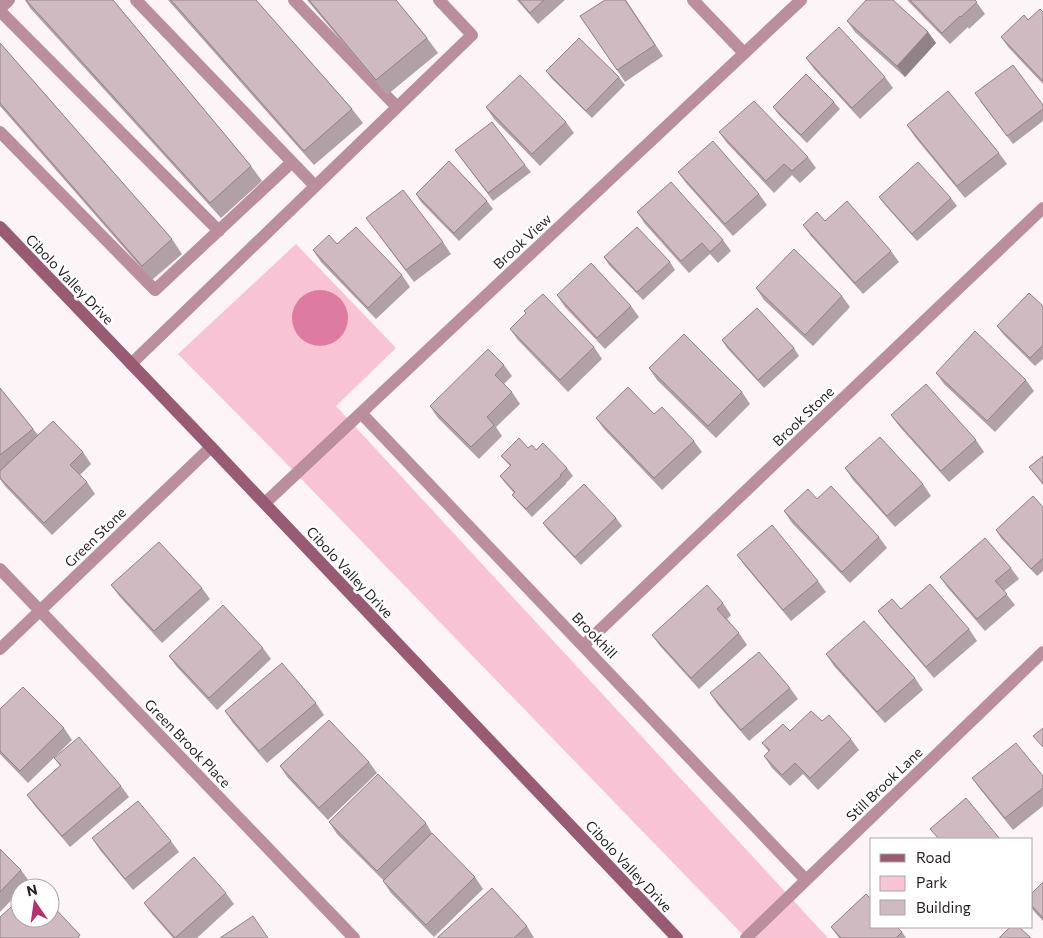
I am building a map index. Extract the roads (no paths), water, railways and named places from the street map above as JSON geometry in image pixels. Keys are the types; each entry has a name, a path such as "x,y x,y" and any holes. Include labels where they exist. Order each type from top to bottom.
{"main road":[{"name":"Cibolo Valley Drive","path":"0,228 265,503 677,938"}],"street":[{"path":"9,0 0,10 219,232"},
{"path":"136,0 315,186"},
{"path":"294,0 397,107"},
{"path":"131,364 472,35 439,0"},
{"path":"693,0 744,53"},
{"name":"Brook View","path":"265,503 801,0"},
{"path":"0,132 155,290 292,162"},
{"name":"Brook Stone","path":"584,645 1043,208"},
{"name":"Brookhill","path":"361,413 806,880"},
{"name":"Green Stone","path":"0,649 211,447"},
{"name":"Green Brook Place","path":"0,569 354,938"},
{"name":"Still Brook Lane","path":"746,938 1043,652"}]}
